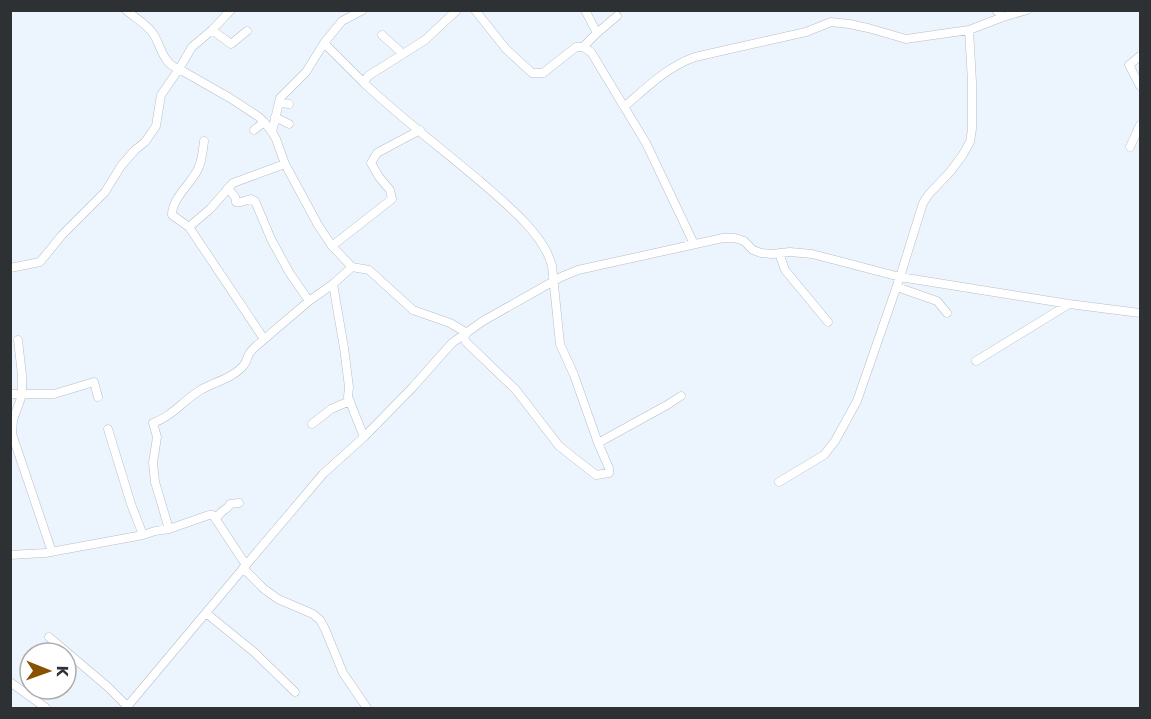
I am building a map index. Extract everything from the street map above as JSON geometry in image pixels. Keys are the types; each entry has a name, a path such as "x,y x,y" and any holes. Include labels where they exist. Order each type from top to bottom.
{"street":[{"path":"126,10 152,31 161,52 173,67 230,98 259,117 273,132 285,164 318,225 332,246 352,267 369,270 413,310 450,323 465,334 466,342 516,390 559,447 596,475 609,473 574,375 560,344 552,266 549,255 536,235 504,202 364,83 324,43"},
{"path":"10,268 40,262 62,235 105,192 121,166 145,142 156,126 161,95 192,47 231,10"},
{"path":"273,132 280,98 306,72 324,43 342,21 363,10"},
{"path":"364,83 368,76 425,40 457,10"},
{"path":"475,10 506,49 532,73 543,73 576,47 583,47 591,51 646,143 694,244"},
{"path":"585,10 597,33"},
{"path":"996,10 1003,17"},
{"path":"624,107 661,75 680,63 695,57 807,32 831,22 868,28 906,39 969,30 1027,10"},
{"path":"583,47 616,16"},
{"path":"212,30 231,44 247,31"},
{"path":"779,482 824,455 835,441 857,401 897,287 922,203 963,156 970,142 972,82 969,30"},
{"path":"382,35 403,54"},
{"path":"1140,56 1129,65 1140,86"},
{"path":"279,103 289,104"},
{"path":"275,117 289,124"},
{"path":"254,130 264,122"},
{"path":"1130,147 1140,125"},
{"path":"332,246 393,199 390,189 379,177 371,163 377,153 420,130"},
{"path":"204,141 200,166 172,207 172,215 189,227 264,339"},
{"path":"189,227 210,209 233,183 285,164"},
{"path":"228,188 235,196 236,202 251,199 255,201 284,264 309,301"},
{"path":"50,637 108,687 127,708 323,474 412,388 452,343 483,321 553,281 578,270 723,238 735,238 761,254 790,252 812,254 900,277 1140,313"},
{"path":"779,253 785,270 828,322"},
{"path":"169,529 155,482 153,463 157,437 153,423 173,412 200,390 235,373 245,365 249,354 264,339 309,301 333,285 352,267"},
{"path":"333,285 350,401 364,436"},
{"path":"897,287 937,302 947,313"},
{"path":"976,361 1069,304"},
{"path":"18,340 22,395 13,420 12,434 52,552"},
{"path":"10,394 54,394 94,382 98,397"},
{"path":"598,443 681,396"},
{"path":"312,424 331,409 350,401"},
{"path":"108,429 143,535"},
{"path":"216,520 230,504 239,502"},
{"path":"10,555 52,552 143,535 213,515 244,567 264,589 278,599 313,614 320,620 343,673 367,708"},
{"path":"206,612 254,652 295,692"},
{"path":"10,682 46,708"}]}
